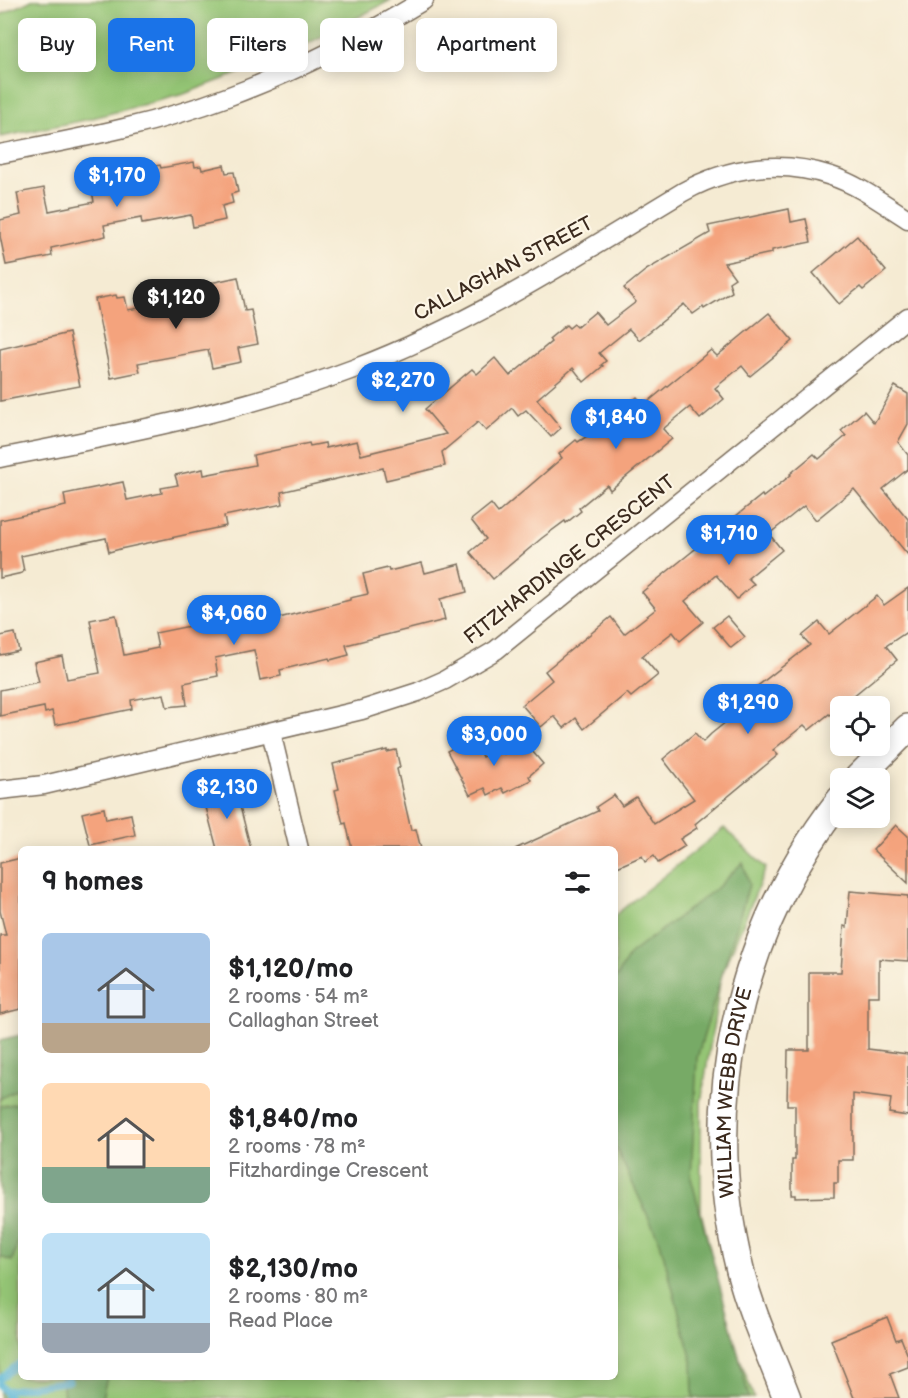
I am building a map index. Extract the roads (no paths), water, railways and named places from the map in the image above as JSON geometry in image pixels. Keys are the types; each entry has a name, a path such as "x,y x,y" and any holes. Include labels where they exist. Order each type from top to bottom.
{"main road":[{"path":"868,768 908,728"},
{"name":"WILLIAM WEBB DRIVE","path":"787,1398 742,1277 727,1195 724,1135 726,1086 737,1015 746,980 772,912 806,848 830,814"}],"street":[{"path":"0,154 129,127 226,98 319,59 424,0"},
{"name":"CALLAGHAN STREET","path":"0,458 194,419 358,367 463,320 564,265 700,182 736,170 775,166 794,167 832,176 867,193 908,219"},
{"name":"FITZHARDINGE CRESCENT","path":"0,790 44,786 362,710 418,692 445,680 496,650 908,317"},
{"path":"271,732 297,846"}],"waterway":[{"path":"0,1379 18,1364"},
{"path":"4,1391 69,1381"},
{"path":"0,1385 9,1398"}]}
